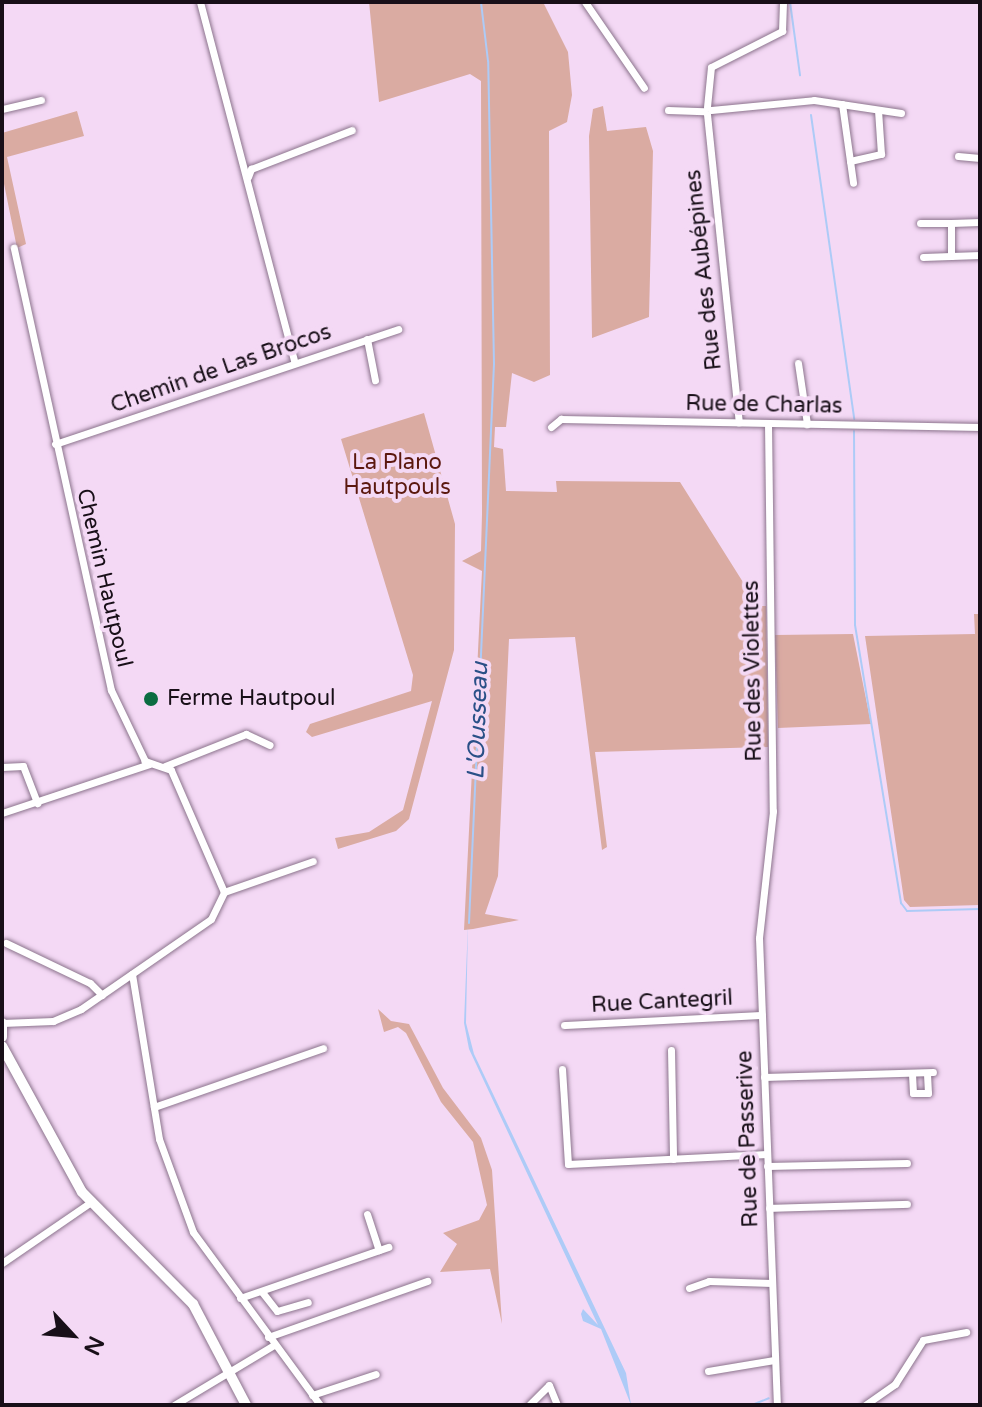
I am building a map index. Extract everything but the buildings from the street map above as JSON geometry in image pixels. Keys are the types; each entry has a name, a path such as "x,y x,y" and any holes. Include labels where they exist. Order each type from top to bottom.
{"street":[{"path":"200,2 240,168 248,177 294,361"},
{"path":"585,2 644,88"},
{"name":"Rue des Aubépines","path":"739,422 707,111 711,67 782,31 783,2"},
{"path":"2,109 41,100"},
{"path":"668,110 707,111 814,100 901,113"},
{"path":"842,104 853,183"},
{"path":"850,161 881,154 878,110"},
{"path":"248,177 251,169 352,130"},
{"path":"958,156 980,158"},
{"path":"920,223 980,222"},
{"path":"951,223 951,256"},
{"name":"Chemin Hautpoul","path":"14,248 111,690 149,764"},
{"path":"923,257 980,255"},
{"name":"Chemin de Las Brocos","path":"55,444 294,361 398,329"},
{"path":"367,339 375,380"},
{"path":"798,363 807,424"},
{"name":"Rue de Charlas","path":"551,427 561,419 980,427"},
{"name":"Rue des Violettes","path":"760,917 773,811 768,423"},
{"path":"2,813 149,764 165,766 246,734 270,745"},
{"path":"2,767 23,766 37,803"},
{"path":"165,766 224,892"},
{"path":"2,1037 2,1023 65,1018 102,995 211,919 224,892 313,861"},
{"name":"Rue de Passerive","path":"760,917 777,1405"},
{"path":"6,943 90,983 102,995"},
{"path":"132,974 154,1107 193,1232 320,1405"},
{"name":"Rue Cantegril","path":"564,1025 762,1015"},
{"path":"2,1046 91,1202 187,1296 246,1405"},
{"path":"154,1107 323,1048"},
{"path":"671,1050 673,1159"},
{"path":"562,1069 563,1160 767,1154"},
{"path":"764,1077 930,1072 928,1093 913,1093 912,1074"},
{"path":"767,1166 907,1163"},
{"path":"2,1263 91,1202"},
{"path":"769,1208 907,1204"},
{"path":"240,1298 384,1249 367,1214"},
{"path":"268,1337 427,1281"},
{"path":"689,1288 709,1281 772,1283"},
{"path":"262,1292 277,1311 308,1302"},
{"path":"865,1405 895,1384 926,1338 966,1332"},
{"path":"174,1405 274,1345"},
{"path":"708,1371 774,1360"},
{"path":"312,1395 376,1374"},
{"path":"533,1404 552,1385 557,1405"}],"green space":[{"path":"369,2 543,2 568,52 572,95 567,122 549,131 550,375 534,382 512,373 506,427 495,427 494,447 503,449 506,491 557,492 556,481 680,482 758,606 766,606 768,747 595,752 607,847 602,850 575,637 509,639 498,876 485,914 519,920 464,930 482,571 462,561 481,551 481,81 470,74 379,102"},
{"path":"603,106 607,131 646,127 653,151 649,317 592,338 589,136 593,109"},
{"path":"77,111 84,136 7,157 26,244 17,248 2,174 2,133"},
{"name":"La Plano Hautpouls","path":"424,413 455,524 454,650 409,819 396,831 338,849 335,838 369,832 403,810 432,701 312,737 306,732 310,724 411,691 413,675 341,439"},
{"path":"974,614 980,614 980,905 910,907 904,900 865,636 975,634"},
{"path":"853,634 871,724 778,728 775,635"},
{"path":"378,1009 391,1021 409,1024 443,1088 481,1138 492,1170 502,1324 490,1269 440,1272 457,1244 443,1233 479,1220 487,1205 473,1142 441,1102 406,1033 398,1027 384,1032"}],"water":[{"path":"468,924 466,1023 474,1054 626,1373 631,1405 601,1329 583,1321 583,1309 598,1325 469,1049 464,1023"}],"waterway":[{"name":"L'Ousseau","path":"469,923 494,364 488,61 481,2"},
{"path":"790,2 800,75"},
{"path":"811,115 854,419"},
{"path":"854,431 855,625 901,903 907,911 980,909"},
{"path":"752,1405 769,1398"}],"place":[{"name":"Ferme Hautpoul","path":"151,699"}]}
